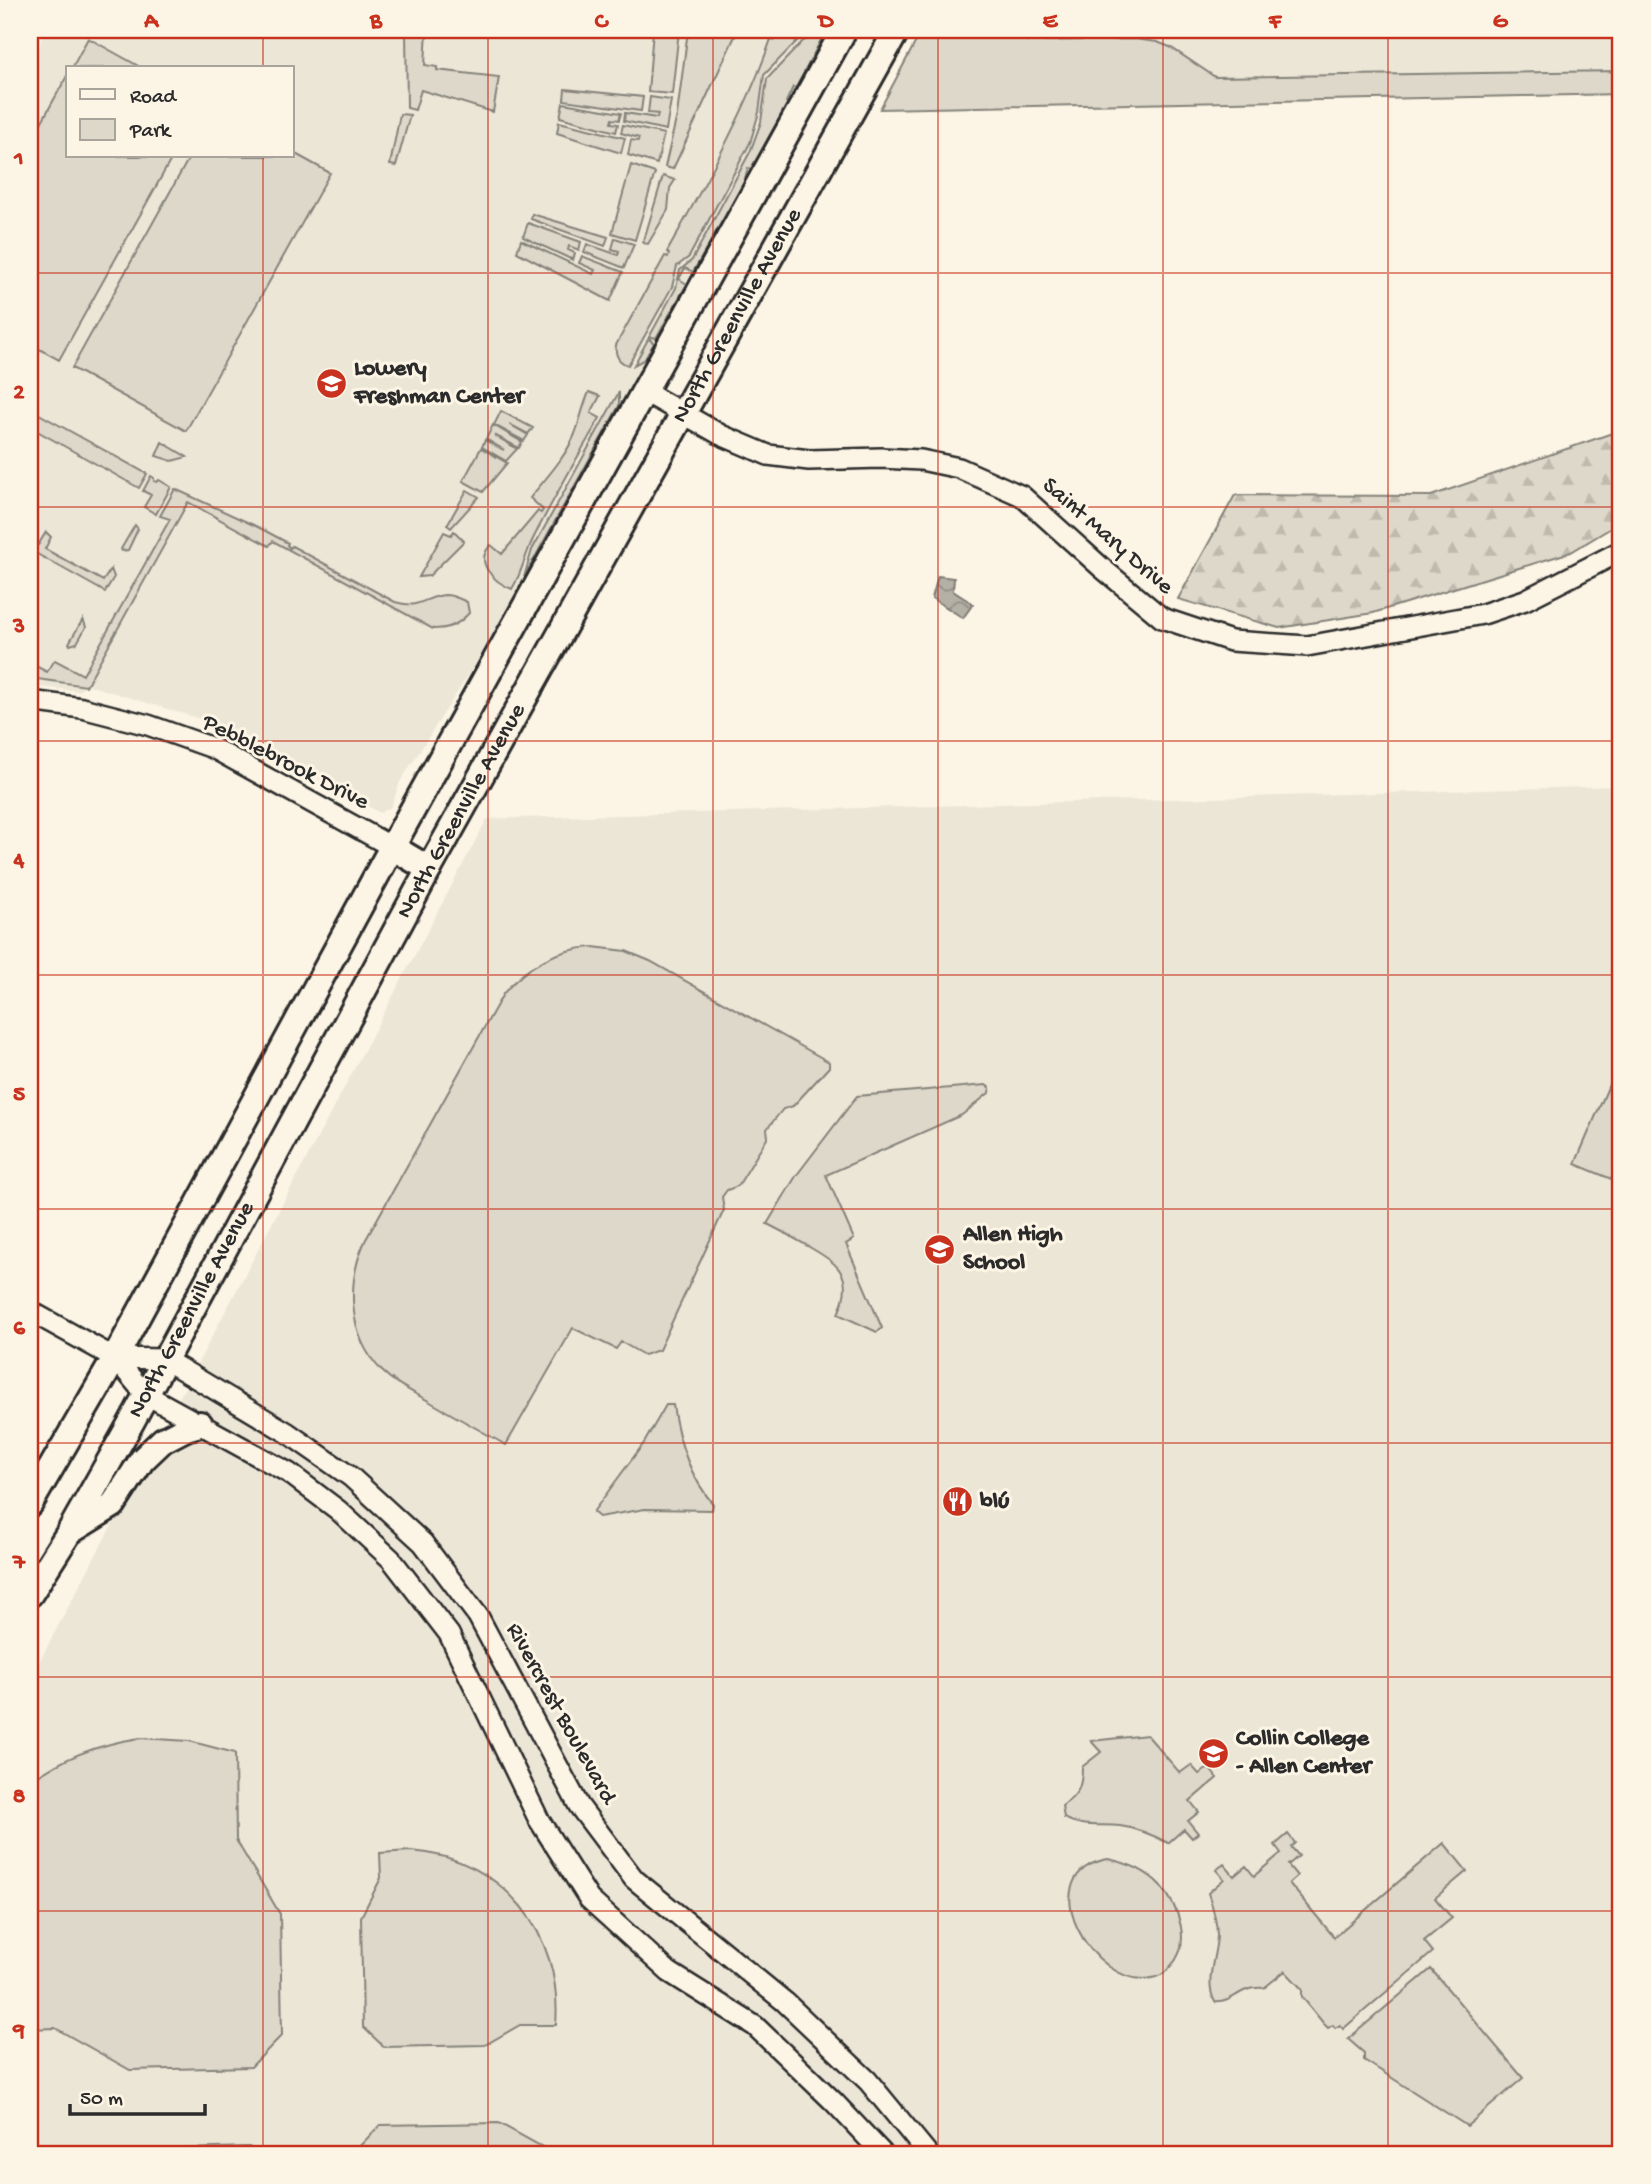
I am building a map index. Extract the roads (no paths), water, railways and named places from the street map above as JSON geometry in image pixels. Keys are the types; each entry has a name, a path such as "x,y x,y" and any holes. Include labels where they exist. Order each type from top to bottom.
{"main road":[{"name":"North Greenville Avenue","path":"30,1504 115,1358 392,848 844,30"},
{"name":"North Greenville Avenue","path":"30,1594 70,1531 293,1125 429,869 897,30"},
{"path":"392,848 429,869"},
{"path":"70,1531 113,1505 142,1460 163,1440 200,1424"}],"street":[{"name":"Saint Mary Drive","path":"645,392 721,435 768,455 808,460 921,460 960,468 1022,496 1101,568 1163,618 1231,641 1307,646 1483,614 1525,600 1621,551"},
{"name":"Pebblebrook Drive","path":"30,701 82,708 148,725 213,748 392,848"},
{"name":"Rivercrest Boulevard","path":"30,1311 115,1358 145,1394 289,1473 338,1510 391,1559 449,1634 539,1820 589,1899 669,1972 755,2026 834,2102 883,2154"},
{"name":"Rivercrest Boulevard","path":"115,1358 164,1359 288,1433 351,1476 423,1544 478,1616 579,1806 634,1879 785,2002 868,2081 928,2154"}],"water":[{"path":"938,576 954,578 953,591 973,604 963,618 932,598"}],"place":[{"name":"Lowery Freshman Center","path":"331,383"},
{"name":"Allen High School","path":"940,1249"},
{"name":"blú","path":"957,1502"},
{"name":"Collin College - Allen Center","path":"1213,1753"}]}
